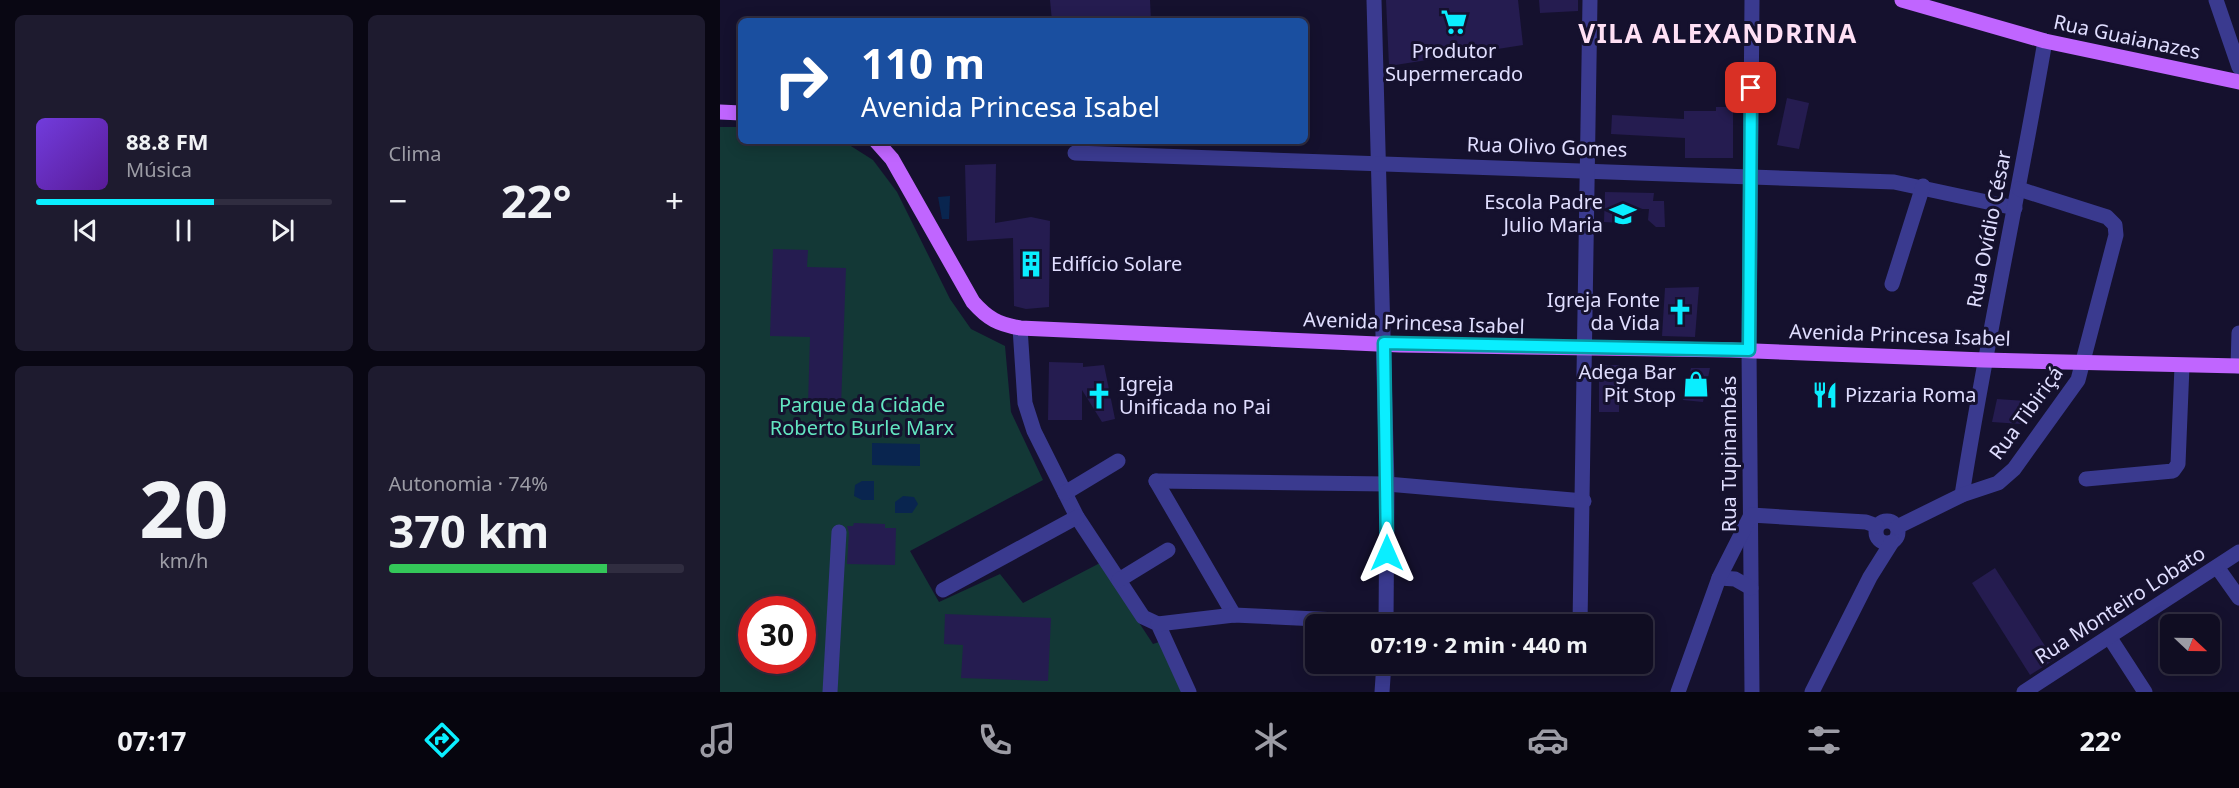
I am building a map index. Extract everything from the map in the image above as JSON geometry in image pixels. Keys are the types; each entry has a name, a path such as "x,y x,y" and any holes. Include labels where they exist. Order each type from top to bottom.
{"main road":[{"name":"Rua Guaianazes","path":"1902,0 2045,41 2239,82"},
{"path":"720,112 738,113"},
{"name":"Avenida Princesa Isabel","path":"879,144 892,159 973,302 985,316 997,323 1020,328 1384,343 1749,350 1984,360 2239,366"}],"street":[{"path":"1374,0 1387,484 1386,614"},
{"path":"1581,614 1590,0"},
{"name":"Rua Tupinambás","path":"1752,0 1749,350 1752,692"},
{"path":"2216,0 2239,67"},
{"name":"Rua Ovídio César","path":"1962,495 1984,360 2019,189 2045,41"},
{"name":"Rua Olivo Gomes","path":"1075,153 1377,161 1894,182 1923,186 2015,208"},
{"path":"1892,284 1923,186"},
{"name":"Rua Tibiriçá","path":"1886,534 1962,495 1998,483 2014,469 2078,380 2116,236 2115,225 2107,217 2019,189"},
{"path":"1020,328 1025,403 1034,430 1077,517 1143,618 1158,624 1234,615 1305,619"},
{"path":"2239,333 2239,366"},
{"path":"2086,479 2173,471 2178,465 2181,366"},
{"path":"1065,493 1118,461"},
{"path":"1234,615 1156,481 1387,484 1584,501"},
{"path":"1678,692 1719,578 1751,515 1866,522 1886,534 1870,577 1812,692"},
{"path":"943,590 1077,517"},
{"path":"830,692 839,532"},
{"path":"1119,580 1168,550"},
{"name":"Rua Monteiro Lobato","path":"2024,692 2239,552"},
{"path":"2217,567 2239,598"},
{"path":"1719,578 1735,579 1750,588"},
{"path":"1158,624 1189,692"},
{"path":"2110,638 2145,692"},
{"path":"1382,692 1383,674"}],"green space":[{"name":"Parque da Cidade Roberto Burle Marx","path":"720,127 738,127 738,144 848,144 873,160 897,192 950,299 971,329 1005,346 1011,412 1043,480 910,551 939,602 1000,574 1023,603 1100,563 1153,644 1171,638 1196,692 720,692"}],"water":[{"path":"950,196 949,219 942,219 938,197"},
{"path":"872,443 920,444 920,466 872,465"},
{"path":"862,481 874,481 874,500 862,500 854,496 855,485"},
{"path":"903,496 914,497 918,504 912,513 895,513 895,502"}],"building":[{"path":"1050,0 1150,0 1151,18 1052,18"},
{"name":"Produtor Supermercado","path":"1386,0 1518,0 1523,45 1389,66"},
{"path":"1539,0 1578,0 1578,11 1540,13"},
{"path":"1787,98 1809,103 1799,149 1777,145"},
{"path":"1716,107 1733,107 1733,158 1685,158 1685,138 1611,134 1612,115 1684,119 1684,111 1716,111"},
{"path":"996,164 995,223 1031,217 1050,221 1049,307 1026,309 1014,306 1013,238 967,241 965,165"},
{"path":"1605,192 1654,193 1653,201 1664,201 1665,227 1656,227 1648,220 1649,209 1621,209 1621,223 1604,222"},
{"path":"773,249 808,250 807,267 846,268 841,406 808,405 810,337 770,336"},
{"name":"Igreja Fonte da Vida","path":"1699,287 1695,337 1662,336 1665,288"},
{"path":"1049,362 1083,363 1083,367 1104,365 1115,419 1102,422 1082,390 1082,420 1048,420"},
{"path":"1606,365 1619,365 1619,412 1599,412 1599,372"},
{"name":"Adega Bar Pit Stop","path":"1691,368 1710,368 1703,402 1683,400"},
{"path":"1997,399 2026,401 2021,424 1992,422"},
{"path":"854,523 885,524 885,528 896,528 895,565 847,564 849,533 847,526 853,526"},
{"path":"1995,568 2054,660 2030,675 1972,583"},
{"path":"945,614 1051,618 1048,681 961,678 963,645 944,644"}],"place":[{"name":"Produtor Supermercado","path":"1454,22"},
{"name":"Escola Padre Julio Maria","path":"1623,214"},
{"name":"Edifício Solare","path":"1031,264"},
{"name":"Igreja Fonte da Vida","path":"1680,312"},
{"name":"Adega Bar Pit Stop","path":"1696,384"},
{"name":"Pizzaria Roma","path":"1825,395"},
{"name":"Igreja Unificada no Pai","path":"1099,396"}],"district":[{"name":"VILA ALEXANDRINA","path":"1718,34"}],"route":[{"path":"1387,553 1384,343 1749,350 1751,88"}]}
